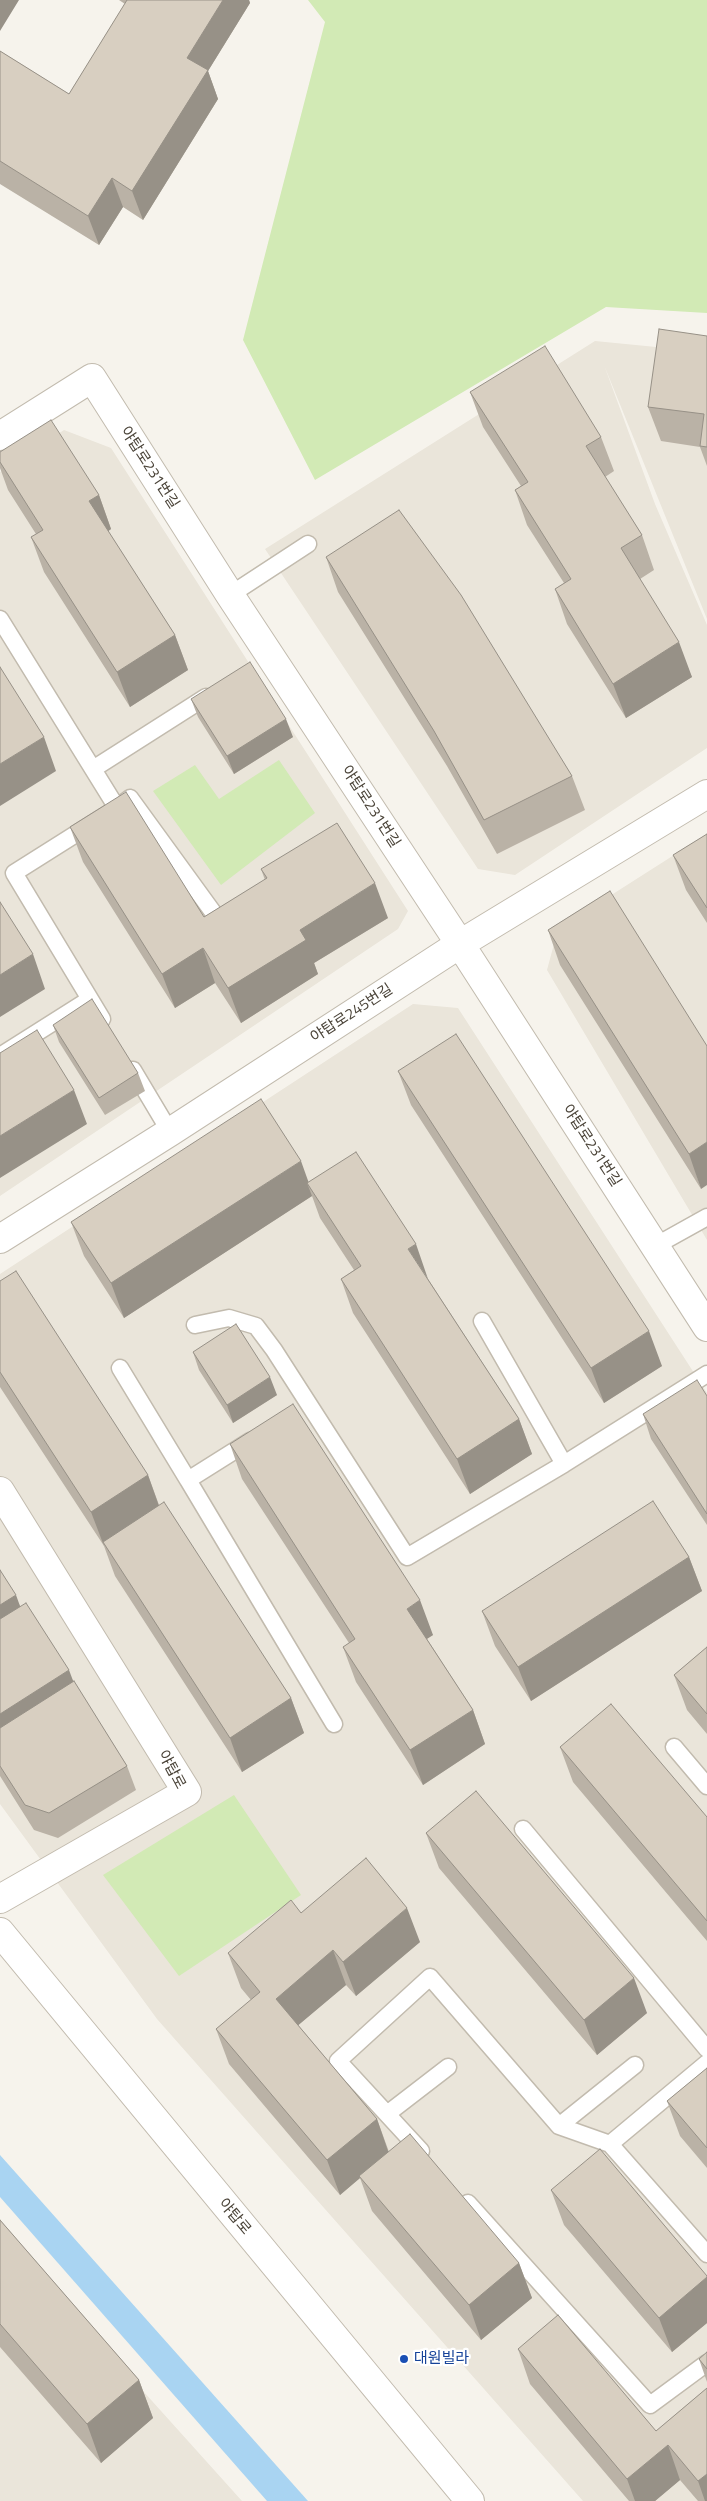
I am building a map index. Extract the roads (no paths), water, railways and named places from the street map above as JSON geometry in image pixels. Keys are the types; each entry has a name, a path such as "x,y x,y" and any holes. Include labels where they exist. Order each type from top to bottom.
{"street":[{"name":"야탑로231번길","path":"0,436 92,378 230,595 460,944 707,1327"},
{"name":"야탑로245번길","path":"0,1239 170,1132 460,944 707,794"},
{"name":"야탑로","path":"0,1491 187,1792 0,1900"},
{"name":"야탑로","path":"0,1932 470,2501"}],"lane":[{"path":"230,595 308,544"},
{"path":"0,619 117,808"},
{"path":"93,769 206,697"},
{"path":"110,1032 90,999 7,877 130,798 223,926 238,915"},
{"path":"0,1056 90,999"},
{"path":"125,1057 170,1132"},
{"path":"656,1246 707,1217"},
{"path":"196,1325 228,1318 256,1326 407,1557 564,1464 707,1374"},
{"path":"482,1322 564,1464"},
{"path":"120,1368 334,1724"},
{"path":"292,1413 308,1403"},
{"path":"188,1480 260,1434"},
{"path":"674,1747 707,1786"},
{"path":"524,1829 707,2049"},
{"path":"433,2165 338,2061 430,1977 559,2126 610,2144 707,2254"},
{"path":"610,2144 707,2063"},
{"path":"559,2126 635,2065"},
{"path":"387,2114 448,2067"},
{"path":"460,2194 650,2405 707,2363"}],"water":[{"path":"0,2155 308,2501 267,2501 0,2197"}],"place":[{"name":"대원빌라","path":"404,2359"}]}
